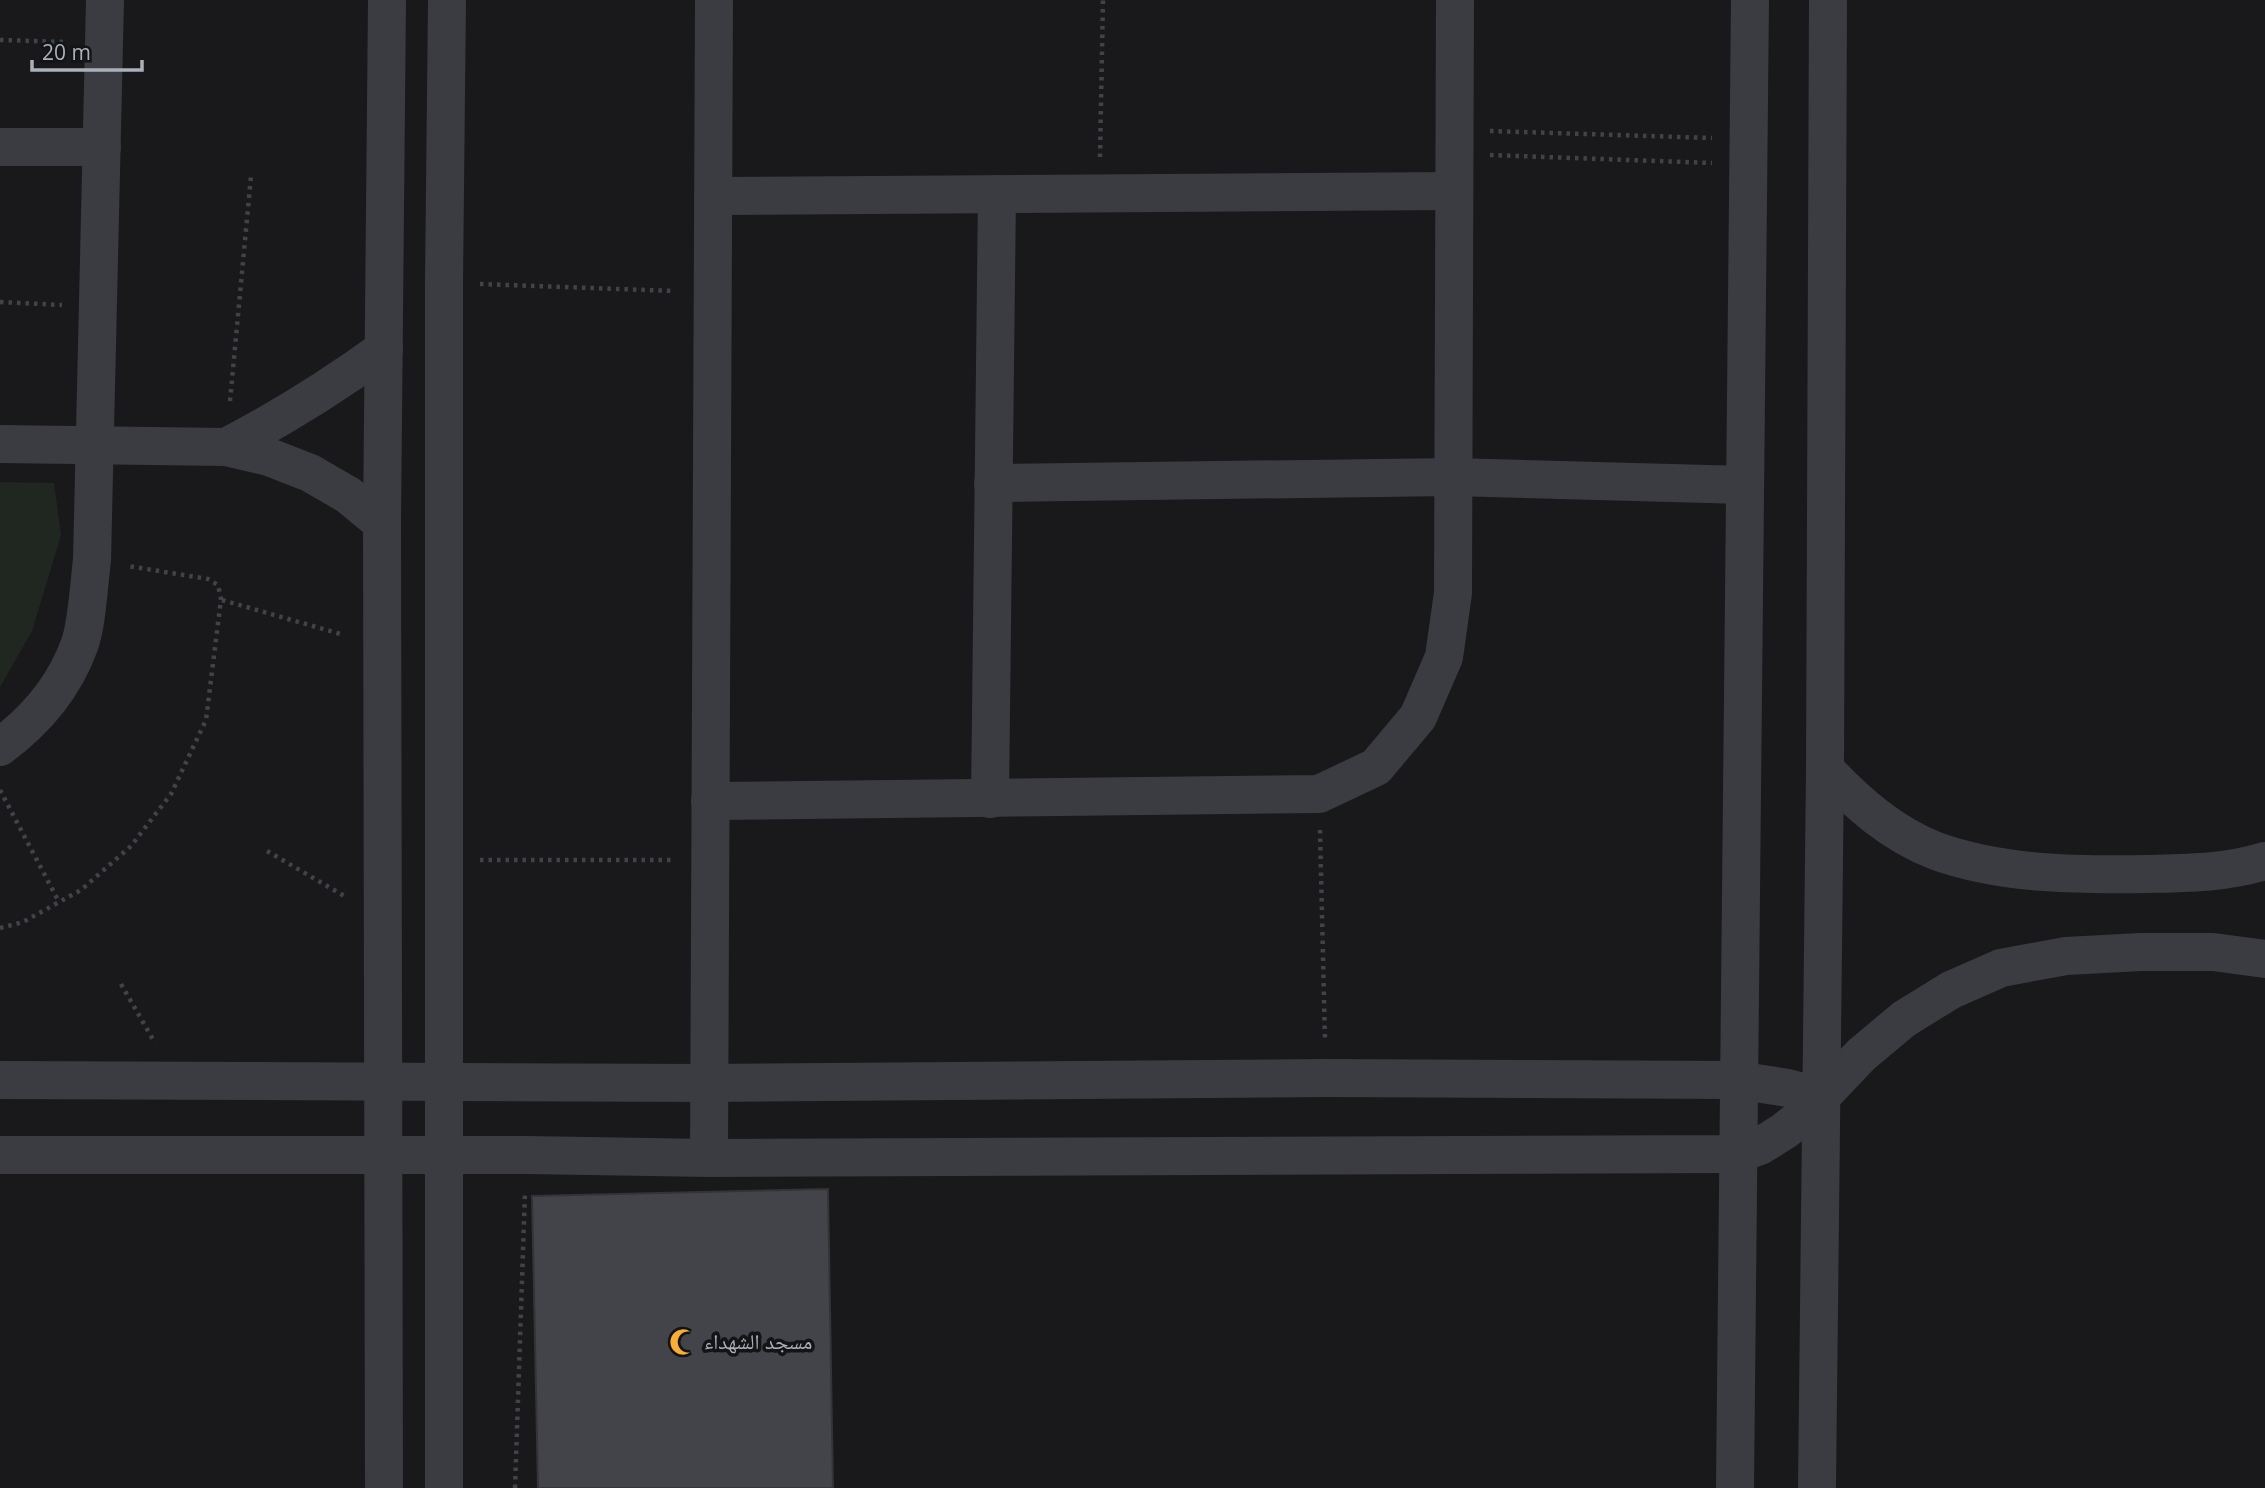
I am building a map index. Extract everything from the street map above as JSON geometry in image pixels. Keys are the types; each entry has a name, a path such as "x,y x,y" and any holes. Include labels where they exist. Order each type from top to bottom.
{"street":[{"path":"0,747 25,729 57,690 80,645 92,560 105,0"},
{"path":"384,1488 382,523 387,0"},
{"path":"444,1488 444,283 447,0"},
{"path":"709,1158 714,0"},
{"path":"710,802 1319,794 1376,767 1418,717 1444,657 1453,593 1455,0"},
{"path":"1735,1488 1749,0"},
{"path":"1818,1488 1825,769 1828,0"},
{"path":"0,147 102,147"},
{"path":"713,196 1100,192 1454,158"},
{"path":"990,799 997,194"},
{"path":"226,447 302,405 384,349"},
{"path":"0,444 226,447 269,457 310,473 348,495 382,523"},
{"path":"993,483 1453,477 1745,485"},
{"path":"1825,769 1857,802 1894,830 1934,850 1978,864 2045,872 2111,875 2235,870 2265,861"},
{"path":"0,1156 527,1155 709,1158 1738,1154 1760,1146 1784,1132 1822,1097 1861,1055 1904,1019 1951,990 2001,968 2066,956 2141,953 2213,952 2265,959"},
{"path":"0,1080 709,1083 1325,1078 1738,1080 1822,1097"}],"path":[{"path":"1100,192 1103,0"},
{"path":"0,40 104,43"},
{"path":"1454,158 1748,151"},
{"path":"1454,158 1748,151"},
{"path":"226,447 251,176"},
{"path":"444,283 713,292"},
{"path":"0,302 98,306"},
{"path":"0,928 23,922 81,890 131,846 171,794 206,720 222,600 218,585 208,579 92,560"},
{"path":"222,600 382,646"},
{"path":"0,790 59,902"},
{"path":"1319,794 1325,1078"},
{"path":"267,850 383,919"},
{"path":"444,860 710,860"},
{"path":"121,984 177,1080"},
{"path":"515,1488 527,1155"}],"shaded area":[{"path":"0,482 54,483 61,535 32,631 0,687"}],"building":[{"name":"مسجد الشهداء","path":"828,1189 833,1488 538,1488 532,1196"}],"place":[{"name":"مسجد الشهداء","path":"683,1342"}]}
